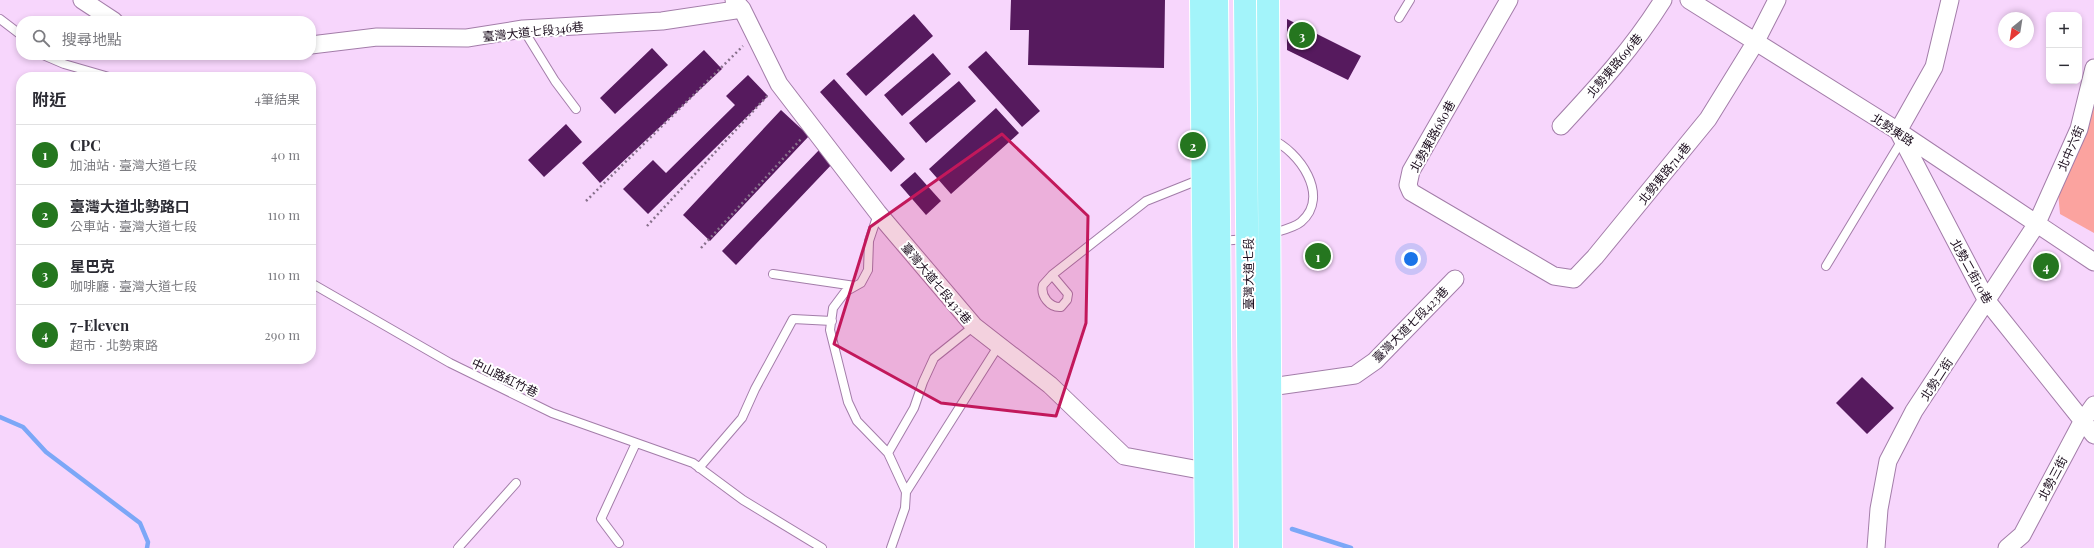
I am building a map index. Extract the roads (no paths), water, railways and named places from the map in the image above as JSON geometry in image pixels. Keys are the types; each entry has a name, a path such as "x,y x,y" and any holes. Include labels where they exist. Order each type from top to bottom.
{"main road":[{"path":"1201,0 1203,178 1211,241 1222,548"},
{"path":"1206,548 1205,471 1217,0"},
{"name":"臺灣大道七段","path":"1245,0 1246,137 1258,237 1270,387 1271,548"},
{"name":"臺灣大道七段","path":"1250,548 1258,237 1269,138 1268,0"}],"street":[{"path":"82,0 106,16"},
{"name":"北勢東路680巷","path":"1509,0 1411,171 1408,185 1411,192 1554,276"},
{"name":"北勢東路696巷","path":"1561,126 1622,59 1663,0"},
{"name":"北勢東路","path":"1689,0 2094,262"},
{"path":"1755,43 1777,0"},
{"path":"1900,136 1934,67 1950,0"},
{"name":"臺灣大道七段346巷","path":"316,44 377,37 467,38 523,29 662,21 738,4"},
{"name":"臺灣大道七段432巷","path":"738,4 755,34 779,84 813,126 878,213 974,326 1050,385 1124,456 1205,471"},
{"name":"北勢東路714巷","path":"1554,276 1574,279 1595,257 1708,119 1755,43"},
{"name":"北中六街","path":"2036,225 2079,129 2094,68"},
{"name":"北勢二街10巷","path":"1900,136 1987,301 2082,422 2094,435"},
{"name":"北勢二街","path":"1876,548 1879,509 1888,461 1914,411 2036,225"},
{"name":"臺灣大道七段423巷","path":"1270,387 1355,375 1375,361 1455,279"},
{"name":"北勢三街","path":"2007,548 2022,535 2082,422 2094,405"}],"lane":[{"path":"1399,18 1410,0"},
{"path":"0,19 16,31"},
{"path":"523,29 555,81 576,110"},
{"path":"55,60 92,72"},
{"path":"1826,266 1900,136"},
{"path":"1211,241 1258,237 1301,222 1310,209 1314,193 1300,161 1282,145 1269,138 1246,137"},
{"path":"1052,275 1146,201 1203,178"},
{"path":"878,213 869,241 868,270 861,283 845,292 833,308 830,330 848,402 857,421 888,453 906,492 905,508 891,548"},
{"path":"773,274 855,286"},
{"name":"中山路紅竹巷","path":"316,286 450,363 552,413 693,463 743,500 822,548"},
{"path":"699,468 742,418 755,389 793,319 832,321"},
{"path":"888,453 914,408 923,382 934,358 974,326"},
{"path":"906,492 999,345"},
{"path":"619,543 601,519 636,443"},
{"path":"458,548 516,484"}],"waterway":[{"path":"0,417 23,427 46,452 140,523 148,542 147,548"},
{"path":"1292,529 1351,548"}],"place":[{"name":"星巴克","path":"1302,35"},
{"name":"臺灣大道北勢路口","path":"1193,145"},
{"name":"CPC","path":"1318,256"},
{"name":"7-Eleven","path":"2046,266"}]}
